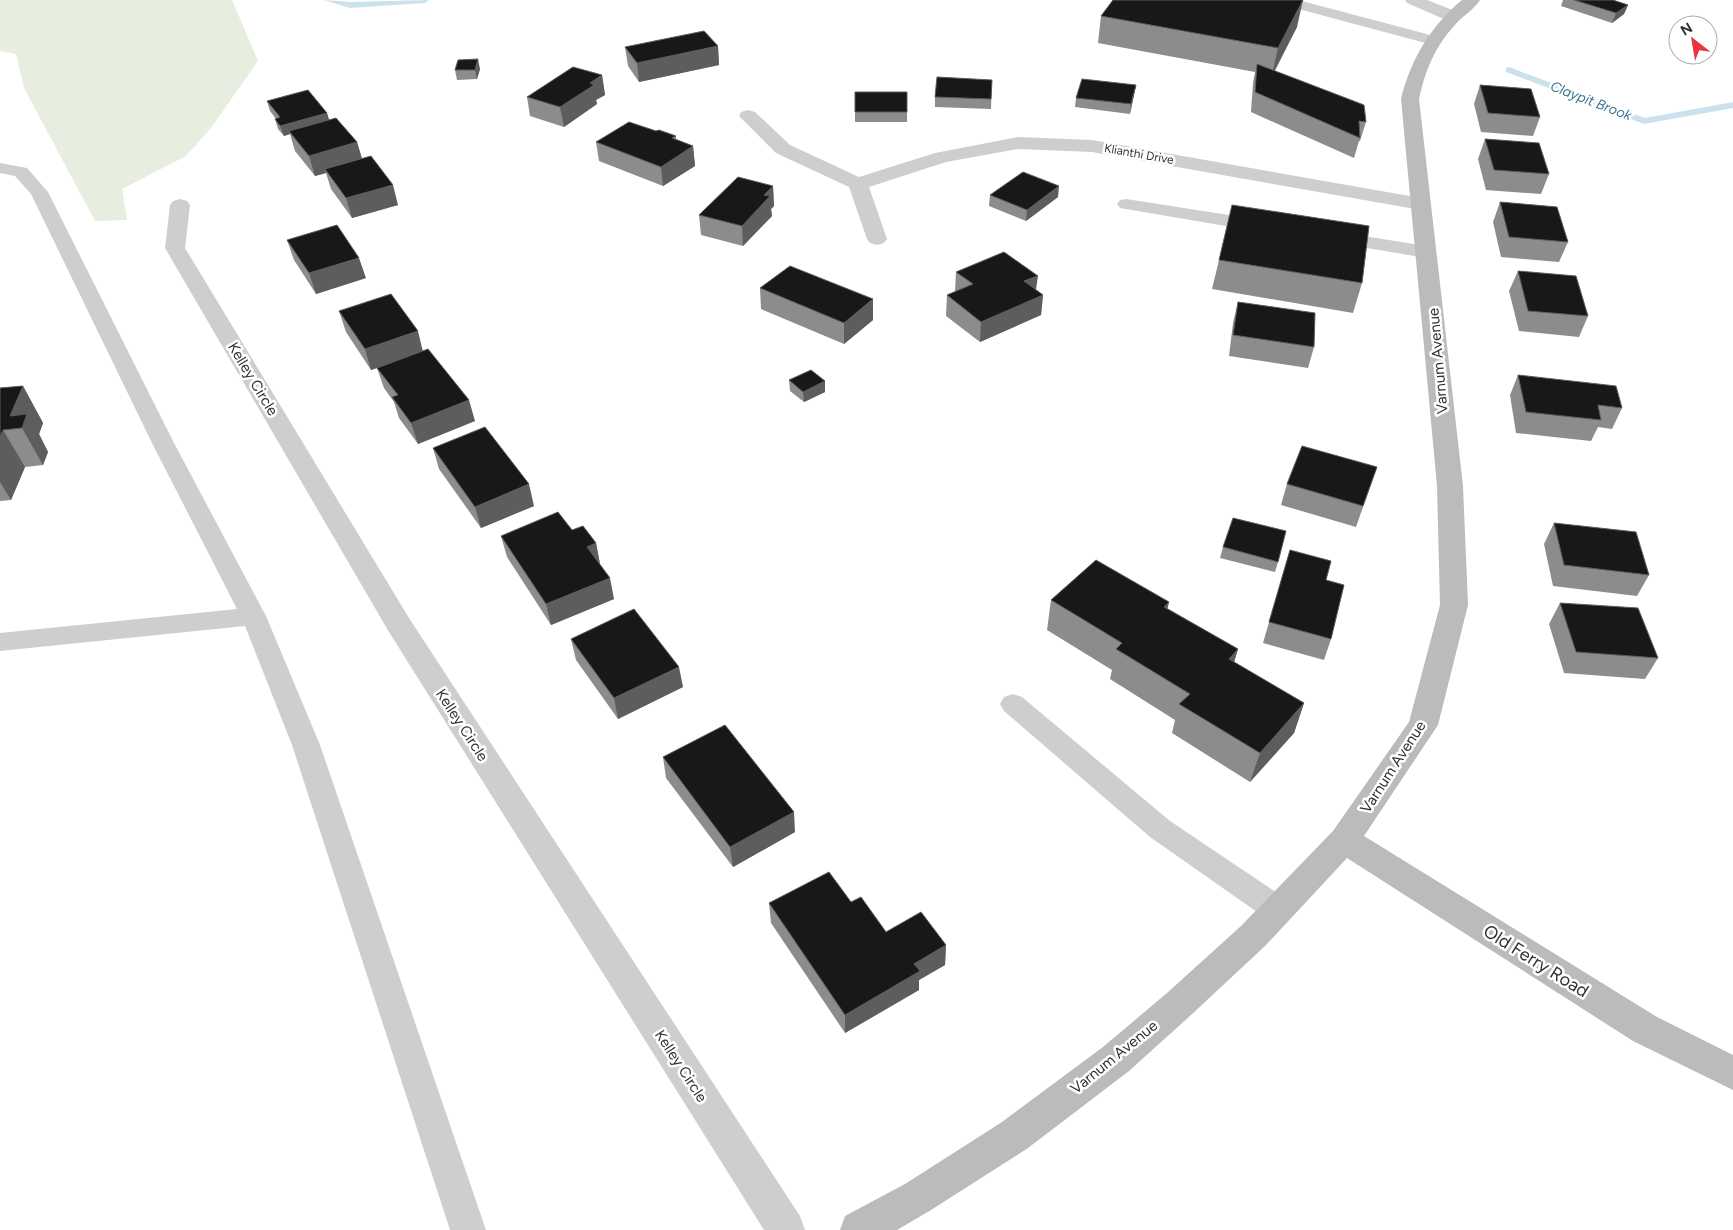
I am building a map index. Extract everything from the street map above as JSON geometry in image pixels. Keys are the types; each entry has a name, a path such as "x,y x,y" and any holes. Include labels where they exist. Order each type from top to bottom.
{"main road":[{"name":"Varnum Avenue","path":"859,1230 918,1197 1015,1135 1116,1059 1253,936 1344,840 1423,725 1454,606 1450,486 1410,99 1414,78 1421,60 1433,40 1452,16 1472,0"},
{"name":"Old Ferry Road","path":"1344,840 1645,1029 1733,1073"}],"street":[{"path":"1413,0 1452,16"},
{"path":"748,116 783,149 858,184 877,238"},
{"name":"Klianthi Drive","path":"858,184 942,157 1018,143 1055,144 1092,146 1421,204"},
{"name":"Kelley Circle","path":"180,205 175,248 399,626 786,1230"}],"lane":[{"path":"1281,0 1433,40"},
{"path":"0,168 21,172 39,192 163,443 253,616 306,745 468,1230"},
{"path":"1126,204 1281,229"},
{"path":"1320,235 1426,252"},
{"path":"0,642 253,616"},
{"path":"1013,704 1160,829 1278,910"}],"shaded area":[{"path":"0,0 232,0 258,61 211,128 186,156 122,189 127,220 95,221 24,88 16,54 0,51"}],"building":[{"path":"1113,0 1303,0 1278,48 1101,16"},
{"path":"1574,0 1613,0 1628,5 1616,13"},
{"path":"704,31 718,46 637,63 625,47"},
{"path":"478,59 475,70 455,70 458,60"},
{"path":"1257,64 1364,105 1366,122 1359,121 1360,138 1255,92"},
{"path":"573,67 602,75 590,83 594,85 560,107 527,97"},
{"path":"937,77 992,80 991,99 935,97"},
{"path":"1082,79 1136,85 1131,104 1076,98"},
{"path":"1480,85 1531,89 1540,117 1488,113"},
{"path":"308,90 327,113 280,126 275,119 280,117 267,101"},
{"path":"855,92 907,92 907,112 855,112"},
{"path":"336,118 357,142 309,156 289,131"},
{"path":"629,122 676,136 672,138 693,146 661,167 596,142"},
{"path":"1485,139 1539,143 1549,174 1494,170"},
{"path":"371,156 393,185 346,198 325,169"},
{"path":"1023,172 1059,186 1027,210 990,195"},
{"path":"738,177 773,186 764,195 770,196 742,226 699,215"},
{"path":"1500,202 1557,207 1568,242 1509,237"},
{"path":"1232,205 1369,226 1362,283 1219,260"},
{"path":"337,225 359,258 309,273 287,240"},
{"path":"1004,252 1038,276 1024,281 1043,295 981,322 947,295 973,284 956,272"},
{"path":"790,266 873,299 844,323 760,288"},
{"path":"1518,271 1576,276 1588,316 1528,311"},
{"path":"391,294 418,331 365,349 339,311"},
{"path":"1238,302 1315,313 1314,347 1233,335"},
{"path":"428,349 469,400 411,423 392,397 398,395 377,368"},
{"path":"811,370 825,381 803,392 789,380"},
{"path":"1518,375 1616,386 1622,408 1598,405 1601,420 1526,412"},
{"path":"23,386 10,416 27,414 22,428 3,430 0,437 0,388"},
{"path":"485,427 529,484 475,507 433,448"},
{"path":"1302,446 1377,467 1363,506 1287,484"},
{"path":"558,512 572,530 583,526 596,543 587,547 610,578 546,604 501,536"},
{"path":"1233,518 1286,531 1278,562 1223,547"},
{"path":"1554,523 1636,532 1649,575 1564,565"},
{"path":"1290,550 1331,561 1326,580 1344,585 1331,639 1269,622"},
{"path":"1096,560 1169,602 1164,607 1238,649 1229,659 1304,703 1260,753 1179,704 1190,694 1116,649 1122,643 1051,600"},
{"path":"1560,603 1638,608 1658,658 1576,652"},
{"path":"634,609 679,667 614,698 571,639"},
{"path":"725,725 794,812 730,847 663,757"},
{"path":"829,872 851,902 861,897 886,932 921,912 946,945 914,964 920,971 845,1015 769,903"}],"waterway":[{"name":"Claypit Brook","path":"328,0 350,5 425,0"},
{"name":"Claypit Brook","path":"1509,70 1644,121 1733,105"}]}
